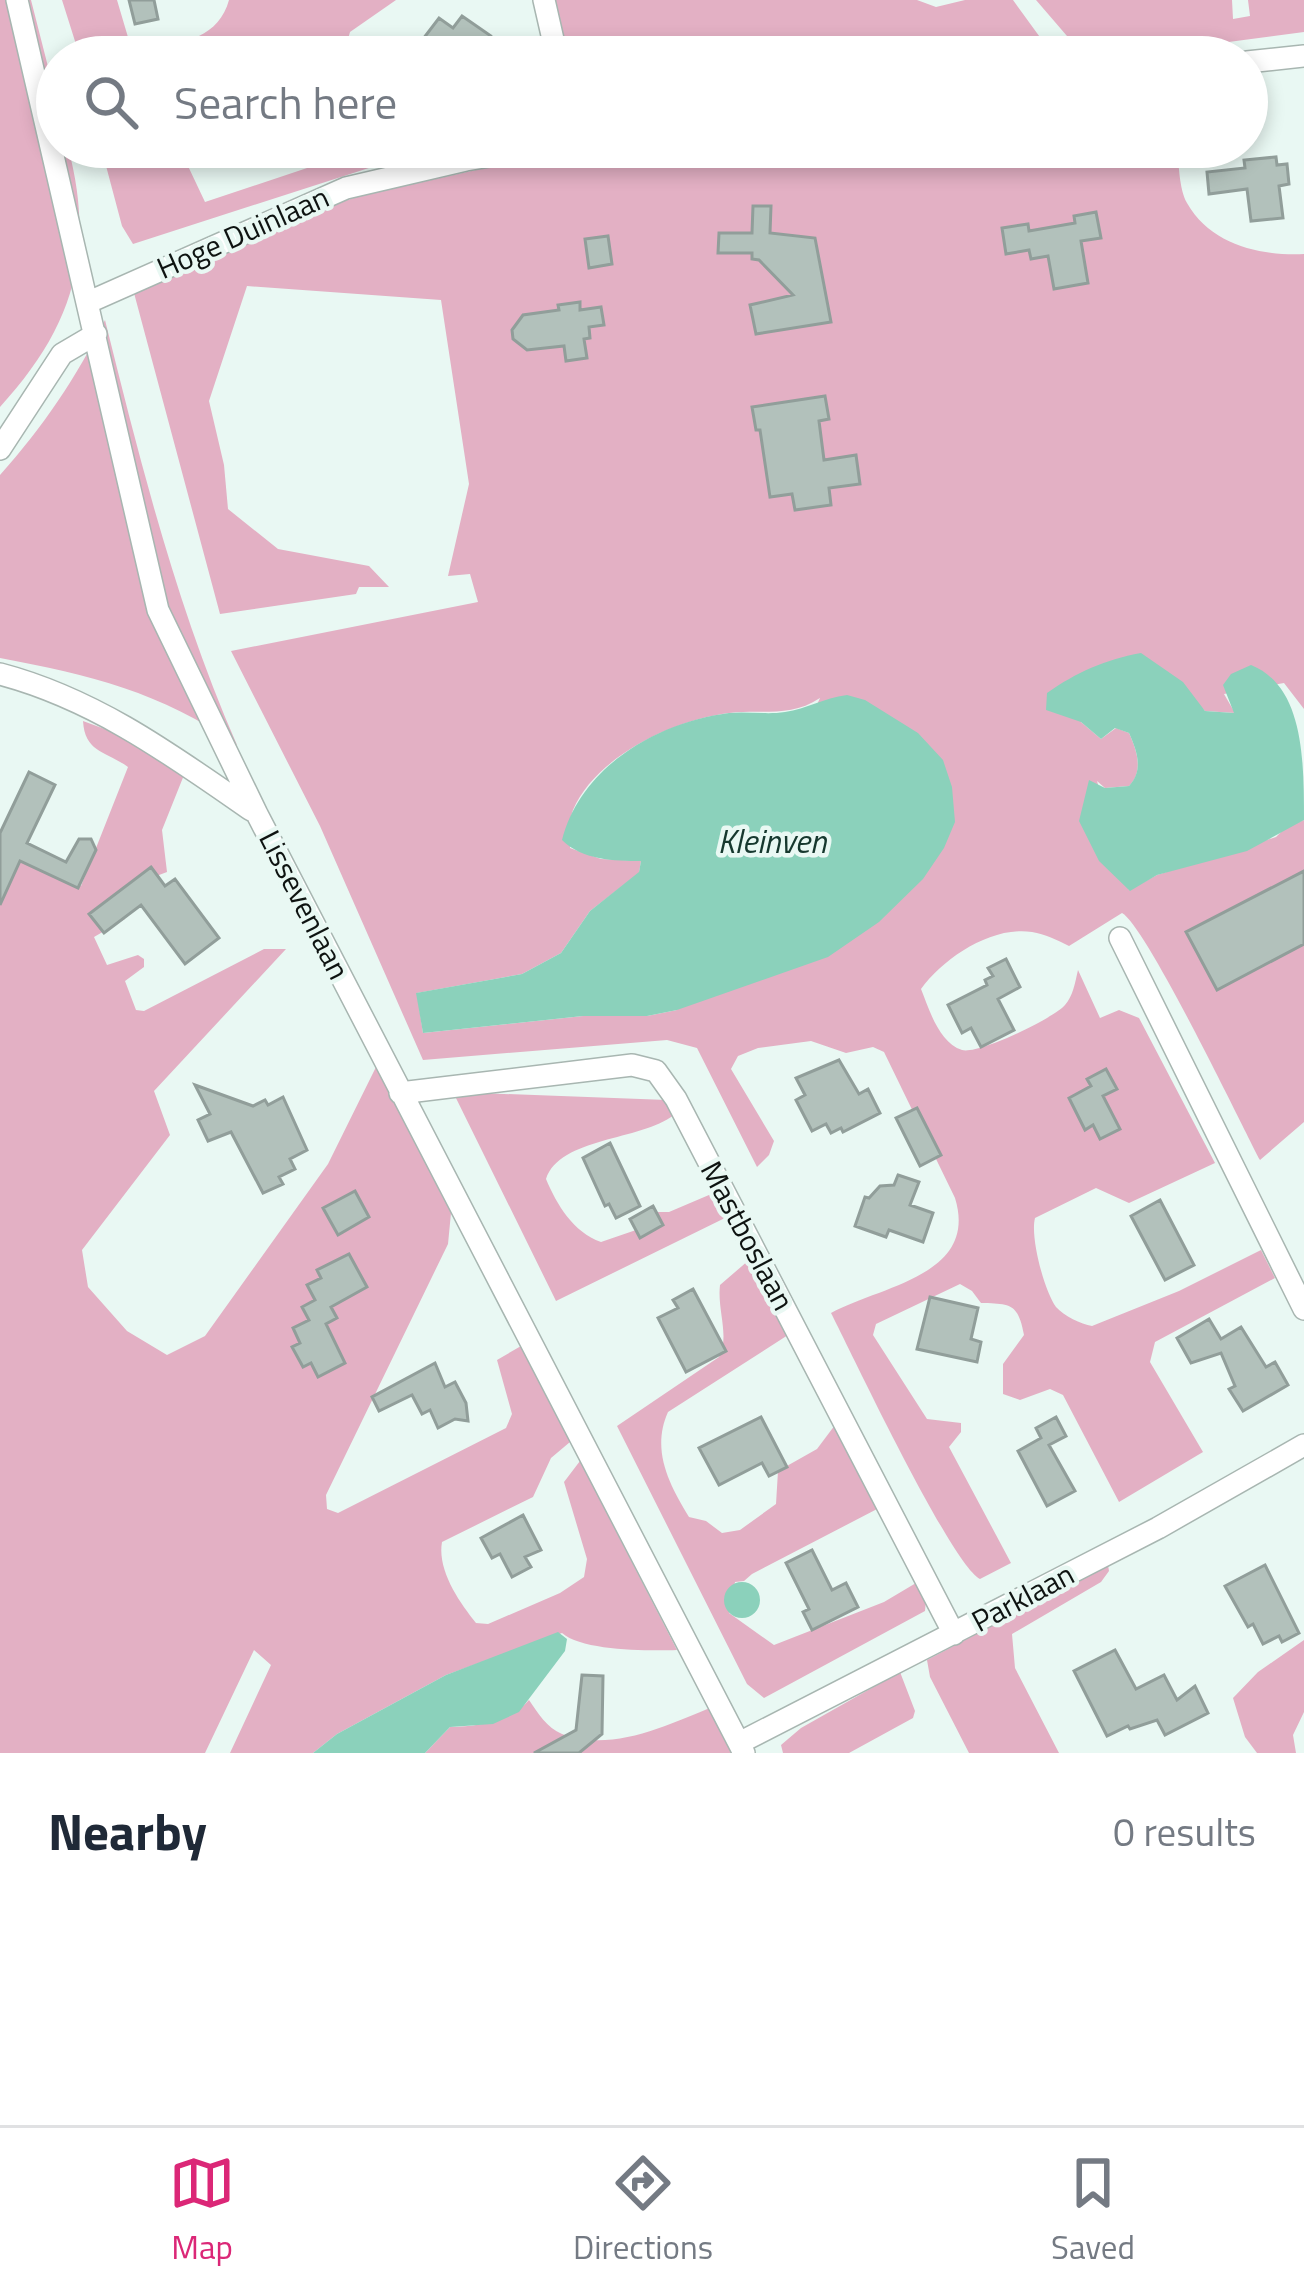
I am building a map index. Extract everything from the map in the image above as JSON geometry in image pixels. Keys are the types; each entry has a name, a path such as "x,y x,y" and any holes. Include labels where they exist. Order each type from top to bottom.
{"street":[{"name":"Lissevenlaan","path":"17,0 36,80"},
{"path":"544,0 552,36"},
{"path":"1268,60 1304,56"},
{"name":"Lissevenlaan","path":"57,168 158,610 256,814 741,1748"},
{"name":"Hoge Duinlaan","path":"89,302 346,188 432,168"},
{"path":"0,448 62,354 96,334"},
{"path":"0,674 135,729 256,814"},
{"path":"1120,938 1304,1310"},
{"name":"Mastboslaan","path":"400,1093 632,1064 656,1071 676,1100 954,1634"},
{"name":"Parklaan","path":"741,1748 1158,1528 1304,1444"}],"shaded area":[{"path":"0,0 31,0 40,36 36,36 36,168 72,168 78,255 61,318 45,348 0,407"},
{"path":"62,0 117,0 128,36 73,36"},
{"path":"229,0 396,0 349,36 198,36 214,26"},
{"path":"552,0 917,0 936,7 965,0 1013,0 1039,36 561,36"},
{"path":"1036,0 1232,0 1233,19 1250,16 1248,0 1304,0 1304,32 1268,37 1067,36"},
{"path":"107,168 189,168 205,202 307,168 369,168 133,244 122,226"},
{"path":"485,168 1179,168 1184,197 1209,229 1254,250 1304,254 1304,709 1284,683 1224,694 1235,713 1205,711 1199,705 1081,722 1101,739 1116,728 1129,733 1138,761 1129,786 1105,788 1097,781 1129,890 1157,875 1276,837 1304,820 1304,1122 1260,1160 1171,987 1122,913 1069,946 1032,932 985,939 942,966 921,989 947,1040 971,1050 1058,1011 1070,998 1078,970 1100,1018 1119,1010 1139,1018 1215,1163 1129,1203 1096,1188 1035,1218 1039,1263 1059,1310 1092,1326 1179,1291 1261,1250 1275,1278 1155,1342 1150,1362 1203,1452 1119,1502 1063,1395 1050,1389 1020,1400 1003,1394 1003,1364 1024,1335 1011,1307 981,1303 960,1284 876,1324 873,1335 927,1419 961,1423 961,1432 949,1447 1011,1563 980,1579 966,1565 926,1500 831,1313 920,1275 939,1262 953,1245 959,1224 955,1198 884,1052 873,1047 846,1053 811,1041 758,1048 738,1056 731,1069 774,1141 757,1167 697,1048 667,1040 423,1060 320,826 231,651 478,602 470,574 448,576 469,484 441,300 247,286 209,401 224,465 228,509 278,549 369,566 389,587 359,587 356,594 220,614 134,293 201,247 360,196","holes":["820,698 677,1010 647,1016 583,1016 423,1033 417,993 522,974 561,953 590,911 639,873 641,861 601,859 570,848 573,810 599,773 618,757 662,733 707,717 787,710"]},
{"path":"105,320 178,589 237,745 181,711 124,688 0,658 0,475 58,401"},
{"path":"83,721 137,741 184,775 162,830 167,872 122,889 125,919 94,937 107,965 138,955 144,959 144,967 125,981 136,1010 144,1011 264,949 286,949 154,1091 170,1135 82,1250 88,1287 127,1331 167,1355 205,1336 328,1164 376,1067 451,1213 448,1244 326,1495 327,1509 338,1513 506,1428 512,1414 497,1360 521,1346 570,1442 551,1458 533,1497 442,1542 451,1585 476,1623 488,1624 560,1593 584,1577 587,1559 564,1482 580,1461 677,1650 600,1647 562,1633 446,1675 337,1734 313,1753 230,1753 271,1665 254,1650 205,1753 0,1753 0,847 81,886 128,767 92,745"},
{"path":"453,1092 667,1100 674,1115 584,1147 554,1165 546,1179 555,1198 574,1225 601,1242 636,1230 650,1212 669,1212 716,1192 727,1217 556,1301"},
{"path":"749,1260 788,1335 668,1412 662,1453 675,1492 689,1517 706,1521 722,1533 740,1530 776,1504 778,1471 817,1449 835,1425 879,1508 735,1582 729,1613 774,1645 884,1602 916,1583 926,1600 925,1611 764,1698 747,1684 617,1426 719,1357 723,1340 720,1285"},
{"path":"1108,1565 1101,1582 1012,1634 1015,1668 1059,1753 969,1753 930,1677 927,1660"},
{"path":"1304,1640 1304,1712 1293,1735 1296,1753 1257,1753 1245,1737 1233,1698 1258,1672"},
{"path":"900,1672 915,1711 913,1718 849,1753 783,1753 781,1745 801,1728"},
{"path":"529,1700 557,1731 600,1740 639,1734 712,1707 735,1753 425,1753 450,1727 503,1718"}],"water":[{"path":"1141,653 1183,682 1205,711 1234,713 1223,685 1231,674 1251,665 1268,675 1282,690 1297,728 1304,820 1247,851 1157,875 1130,891 1099,861 1079,821 1089,780 1105,788 1129,786 1134,780 1138,760 1129,733 1115,728 1101,739 1081,722 1046,710 1047,693 1069,679"},
{"name":"Kleinven","path":"847,695 865,700 918,733 943,760 952,787 955,822 944,848 923,879 879,922 828,957 677,1010 423,1033 416,993 522,974 561,953 590,911 639,872 641,861 589,855 562,840 586,790 626,752 702,718 785,712"},
{"path":"742,1582 754,1588 760,1600 754,1612 742,1618 730,1612 724,1600 730,1588"},
{"path":"558,1632 567,1639 565,1651 519,1712 493,1724 450,1727 425,1753 313,1753 337,1734 446,1675"}],"building":[{"path":"129,0 154,0 158,19 135,24"},
{"path":"462,16 491,36 425,36 439,18 453,28"},
{"path":"1276,157 1277,165 1287,164 1289,184 1279,186 1283,218 1251,221 1247,189 1209,194 1207,172 1268,168 1268,158"},
{"path":"753,206 771,206 770,233 815,238 831,322 756,334 750,305 793,295 759,260 752,259 752,253 718,253 719,233 752,233"},
{"path":"1096,212 1101,238 1081,241 1088,283 1054,289 1048,256 1031,259 1029,250 1006,254 1002,228 1028,224 1029,231 1075,223 1074,216"},
{"path":"608,236 612,264 589,268 585,239"},
{"path":"580,302 580,310 601,307 604,325 589,327 590,338 584,339 587,358 566,361 564,346 527,350 513,339 512,330 523,315"},
{"path":"825,396 829,419 819,421 824,460 856,455 860,484 829,488 831,505 795,510 792,494 770,497 752,407"},
{"path":"29,772 55,785 27,843 66,862 79,839 91,839 96,850 78,888 20,861 0,905 0,833"},
{"path":"151,867 165,886 175,879 219,938 185,964 141,905 104,933 89,914"},
{"path":"1304,871 1304,944 1217,990 1186,932"},
{"path":"1006,959 1020,987 998,999 1014,1030 981,1047 971,1028 962,1033 948,1005 987,985 985,980 993,976 988,968"},
{"path":"839,1060 859,1094 868,1089 880,1113 843,1132 841,1128 831,1133 826,1124 812,1131 796,1100 805,1095 796,1078"},
{"path":"1106,1069 1117,1089 1103,1096 1120,1129 1100,1139 1093,1125 1085,1130 1069,1098 1091,1086 1087,1079"},
{"path":"195,1085 253,1106 283,1097 307,1150 290,1159 295,1169 279,1177 283,1184 263,1193 231,1132 208,1141 198,1120 210,1114"},
{"path":"917,1108 941,1155 920,1166 896,1118"},
{"path":"610,1143 640,1206 616,1218 609,1204 605,1206 583,1158"},
{"path":"898,1175 919,1182 910,1205 933,1213 923,1242 889,1230 886,1237 855,1226 865,1197 880,1186 894,1185"},
{"path":"355,1191 369,1217 338,1235 323,1208"},
{"path":"1160,1200 1194,1265 1165,1280 1131,1216"},
{"path":"653,1206 663,1225 640,1238 630,1219"},
{"path":"349,1254 367,1287 331,1307 337,1318 326,1324 345,1363 318,1377 311,1363 303,1367 292,1347 300,1343 293,1328 309,1320 302,1307 315,1300 307,1285 321,1278 317,1270"},
{"path":"693,1289 726,1351 686,1372 658,1318 678,1308 673,1300"},
{"path":"930,1297 978,1308 971,1339 981,1342 977,1362 917,1349"},
{"path":"1209,1319 1221,1339 1241,1327 1266,1367 1275,1362 1288,1385 1243,1411 1229,1389 1235,1386 1221,1353 1191,1363 1177,1338"},
{"path":"435,1363 445,1387 455,1382 466,1403 468,1421 455,1419 438,1428 430,1410 422,1414 412,1395 379,1411 372,1397"},
{"path":"761,1417 787,1467 769,1476 762,1463 719,1485 699,1448"},
{"path":"1056,1417 1066,1436 1049,1445 1075,1491 1047,1506 1018,1451 1041,1438 1036,1428"},
{"path":"523,1515 541,1550 525,1557 531,1567 512,1577 500,1554 492,1558 481,1538"},
{"path":"812,1550 832,1590 846,1583 858,1607 812,1630 803,1612 809,1609 786,1563"},
{"path":"1265,1565 1299,1633 1282,1642 1279,1636 1263,1644 1225,1586"},
{"path":"1115,1650 1136,1689 1164,1675 1177,1700 1195,1686 1208,1713 1165,1735 1157,1720 1107,1736 1074,1671"},
{"path":"582,1675 603,1676 602,1734 579,1753 534,1753 576,1730"}]}
